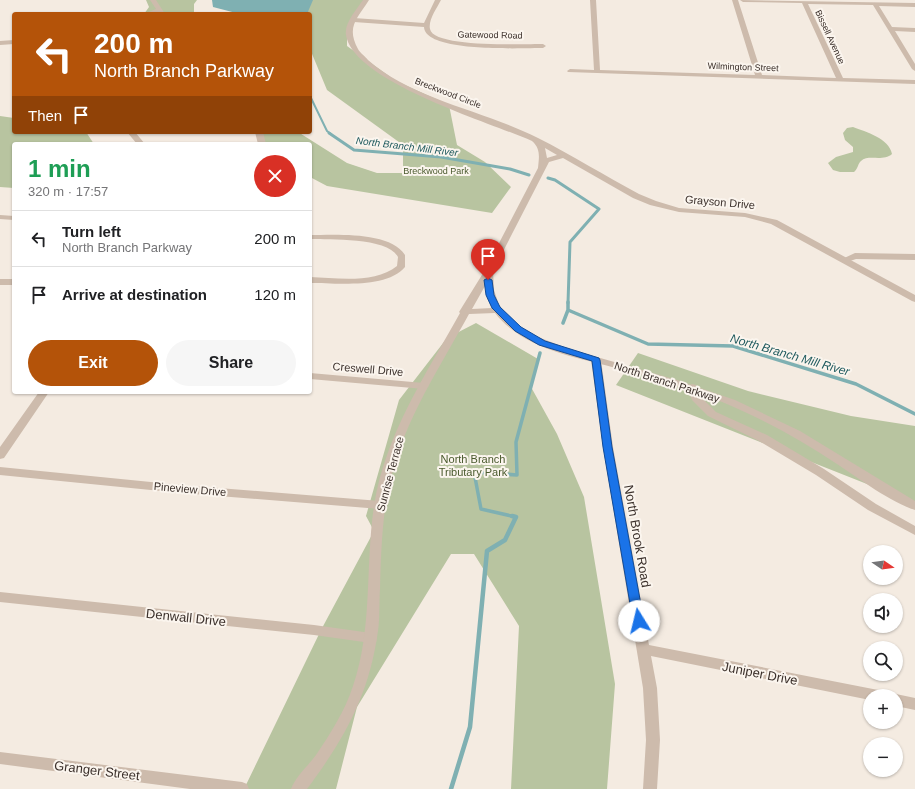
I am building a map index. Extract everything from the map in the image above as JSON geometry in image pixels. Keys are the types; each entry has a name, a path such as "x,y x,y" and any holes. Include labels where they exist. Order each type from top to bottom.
{"street":[{"path":"153,0 161,12"},
{"name":"Breckwood Circle","path":"366,0 354,20 349,36 353,48 364,60 386,76 418,93 535,139 563,155"},
{"path":"354,20 426,25 438,0"},
{"path":"593,0 597,72"},
{"path":"735,0 759,77"},
{"path":"743,0 915,5"},
{"name":"Bissell Avenue","path":"804,2 840,79"},
{"path":"875,4 912,59 915,69"},
{"name":"Gatewood Road","path":"426,25 426,31 428,34 445,42 455,44 543,46"},
{"path":"891,29 915,30"},
{"path":"0,43 12,42"},
{"name":"Wilmington Street","path":"570,71 915,82"},
{"path":"133,134 139,142"},
{"path":"535,139 543,148 541,171"},
{"path":"541,171 546,161 563,155"},
{"name":"Grayson Drive","path":"563,155 649,202 684,210 744,214 762,218 788,228 915,299"},
{"name":"Sunrise Terrace","path":"298,789 332,743 355,699 371,638 376,542 380,505 386,477 399,436 424,386 464,312 490,268 541,171"},
{"path":"0,217 12,218"},
{"path":"312,237 371,241 390,246 398,251 402,259 399,268 392,275 377,279 312,280"},
{"path":"844,260 855,256 915,257"},
{"name":"North Branch Parkway","path":"490,268 489,290 493,304 513,326 535,340 596,360 692,387 746,408 786,428 915,506"},
{"path":"0,282 12,282"},
{"path":"464,312 497,310"},
{"name":"North Brook Road","path":"596,360 608,447 650,688 653,726 650,789"},
{"name":"Creswell Drive","path":"312,376 424,386"},
{"path":"692,387 696,398 712,414 763,438 820,472 872,507 915,531"},
{"path":"0,455 43,394"},
{"name":"Pineview Drive","path":"0,471 181,489 380,505"},
{"name":"Denwall Drive","path":"0,597 314,630 371,638"},
{"name":"Juniper Drive","path":"643,649 863,693"},
{"path":"903,701 915,704"},
{"name":"Granger Street","path":"0,758 242,789"}],"green space":[{"path":"146,0 197,0 194,4 194,12 145,12 149,7"},
{"name":"Breckwood Park","path":"296,0 365,0 347,29 347,46 396,81 449,105 457,145 485,162 511,187 492,213 327,186 312,178 312,142 265,142 260,134 301,134 347,163 377,173 403,173 403,145 327,90 312,54 312,12 299,12"},
{"path":"0,116 12,118 12,134 87,134 93,142 12,142 12,188 0,187"},
{"path":"853,127 882,140 890,148 892,154 884,157 864,159 860,162 854,172 840,172 833,170 828,163 836,157 853,152 853,147 845,140 843,133 847,128"},
{"name":"North Branch Tributary Park","path":"476,323 538,359 531,387 557,434 584,497 615,684 607,789 511,789 519,626 474,554 451,554 357,707 336,789 244,789 321,630 374,531 366,516 399,400 447,338"},
{"path":"638,353 748,391 851,416 915,426 915,503 616,385"}],"water":[{"path":"212,0 313,0 308,12 232,12 213,7"}],"waterway":[{"name":"North Branch Mill River","path":"312,100 327,131 331,134"},
{"name":"North Branch Mill River","path":"329,133 354,150 441,157 510,169 529,175"},
{"name":"North Branch Mill River","path":"548,178 555,180 599,209 570,242 568,303"},
{"name":"North Branch Mill River","path":"568,303 568,310"},
{"path":"563,323 568,310"},
{"name":"North Branch Mill River","path":"568,310 648,344 733,346 856,384 915,414"},
{"path":"516,517 481,509 474,472 517,475 516,442 540,353"},
{"path":"512,516 516,517"},
{"path":"451,789 470,727 487,551 505,540 516,517"}],"route":[{"path":"488,280 493,304 509,322 518,329 542,343 596,360 608,447 639,621"}]}
